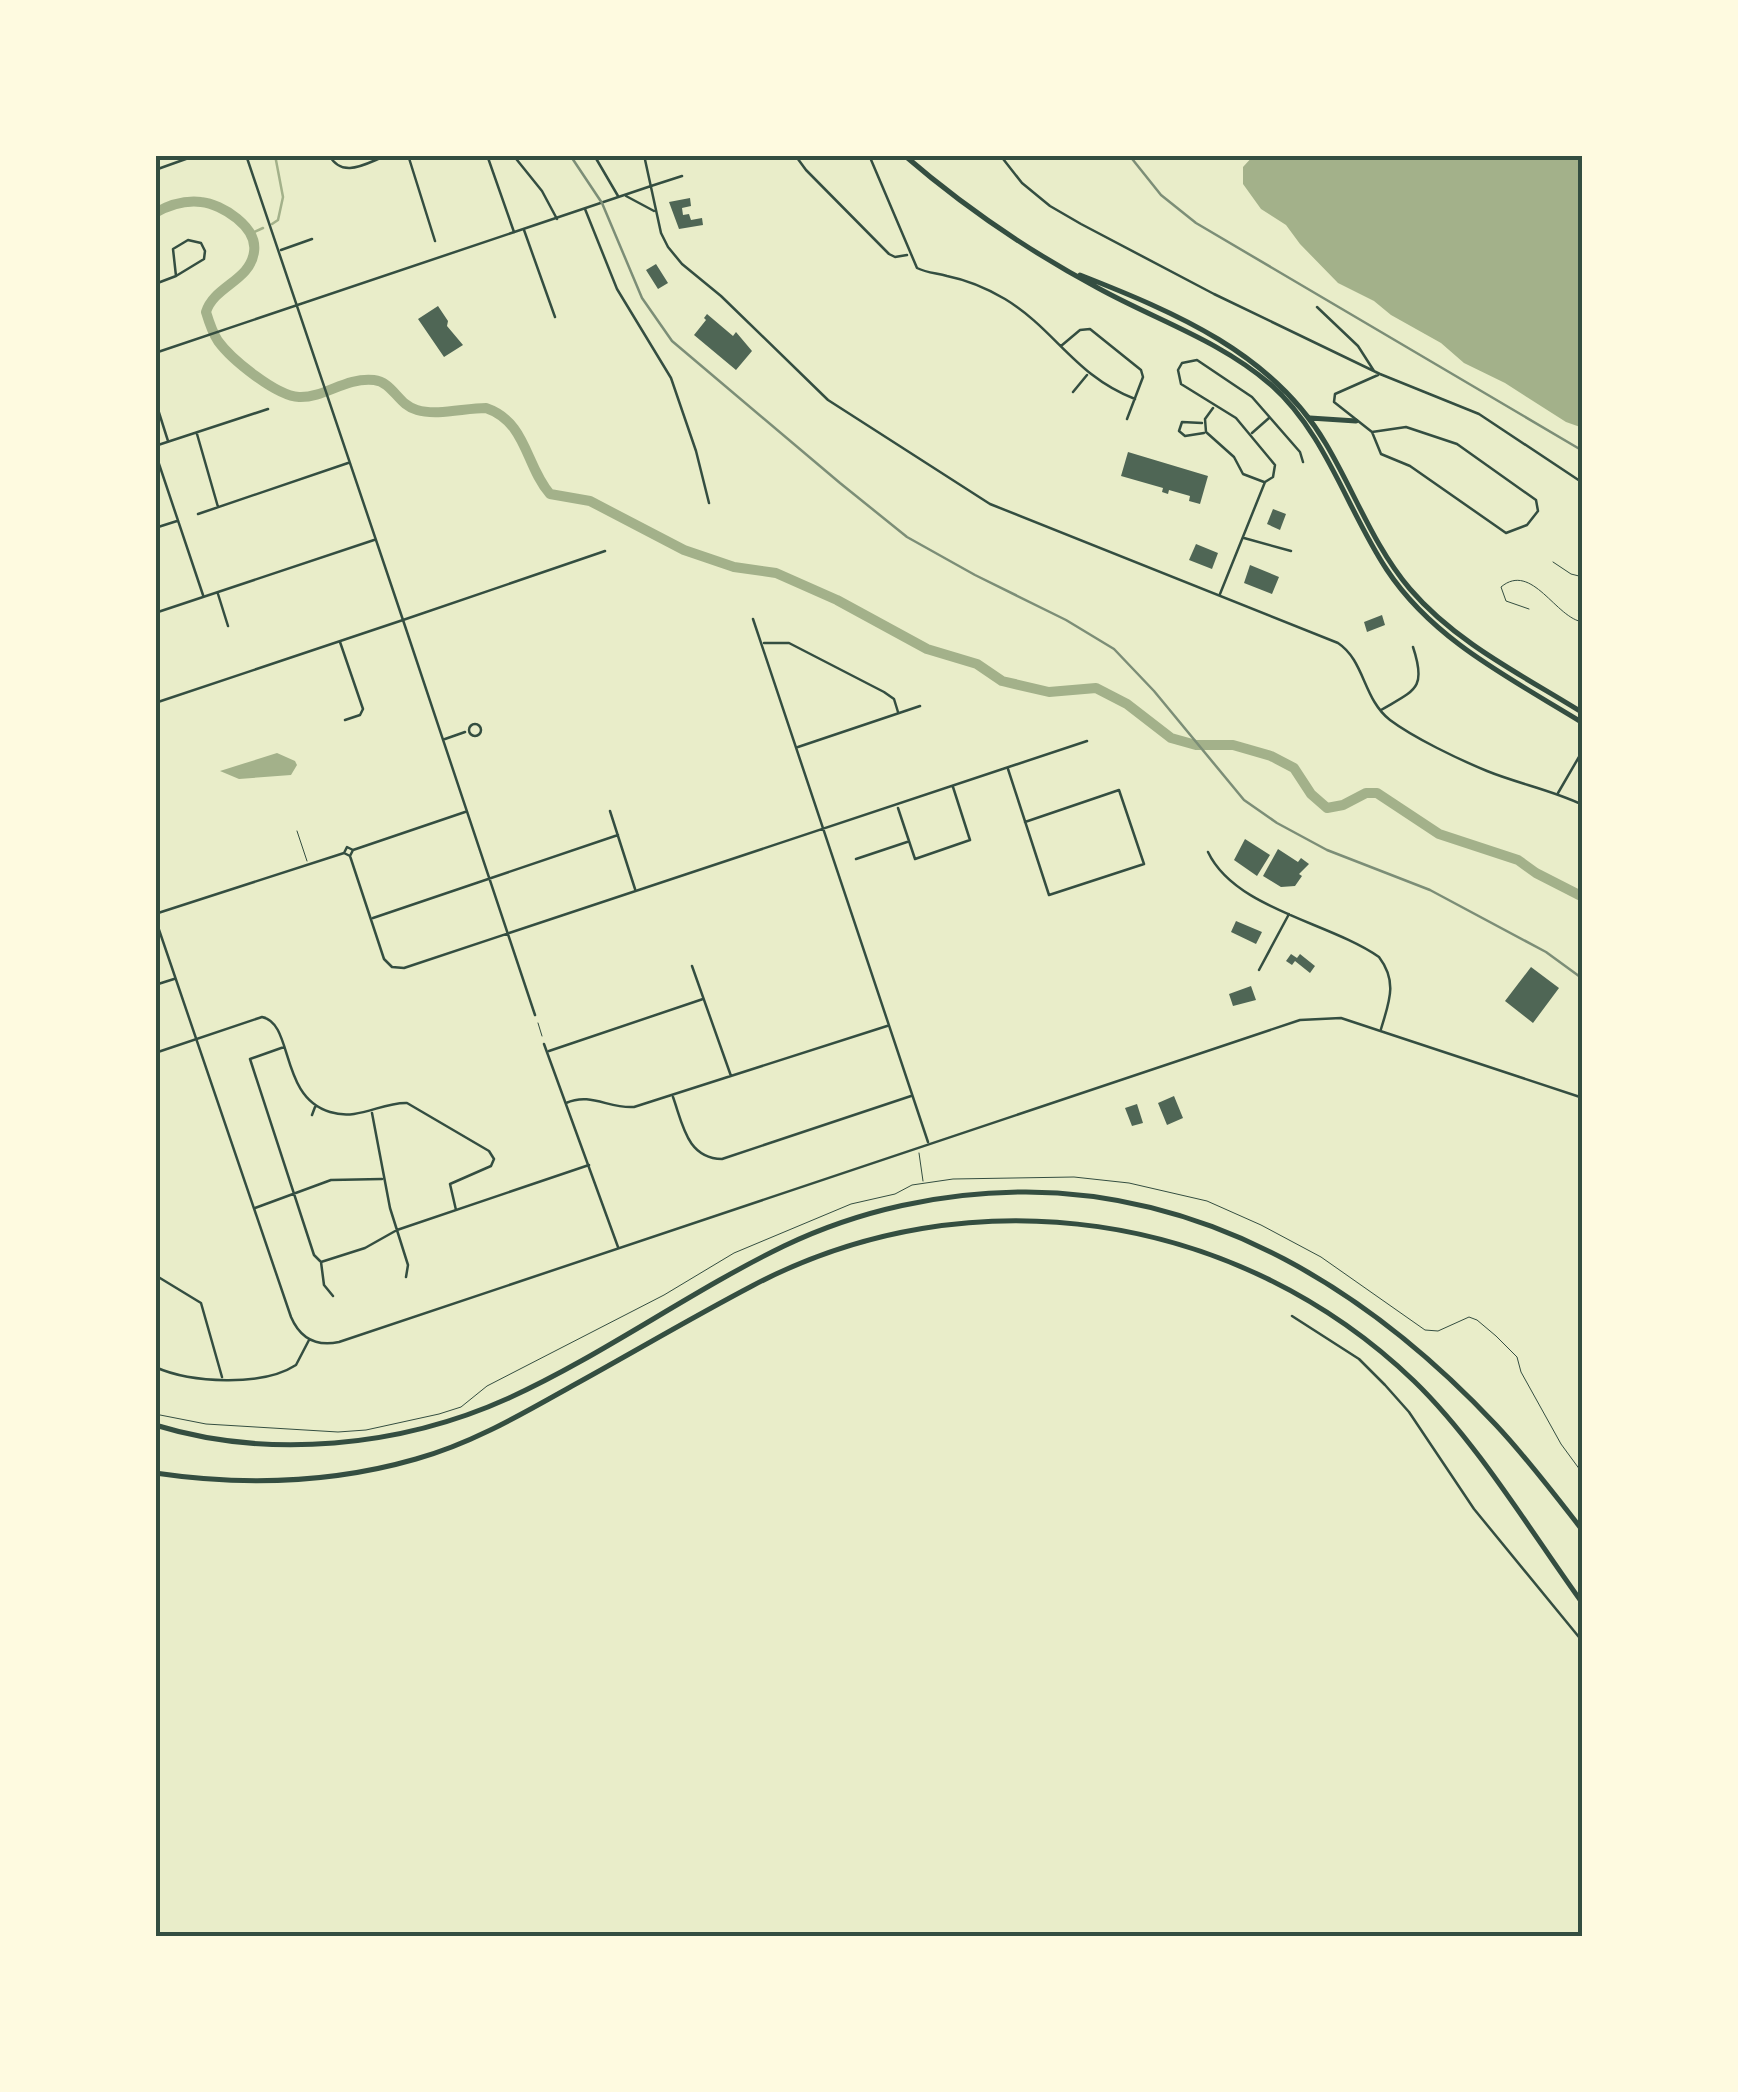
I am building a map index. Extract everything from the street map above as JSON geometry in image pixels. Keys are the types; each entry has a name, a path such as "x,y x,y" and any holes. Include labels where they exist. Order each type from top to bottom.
{"highway":[{"path":"904,155 992,223 1064,269 1218,346 1275,388 1316,442 1371,544 1404,594 1450,638 1583,723"},
{"path":"1064,269 1224,341 1281,384 1310,418 1392,566 1410,590 1456,632 1583,713"},
{"path":"1310,418 1356,421"},
{"path":"155,1424 225,1442 290,1445 387,1435 437,1424 509,1398 786,1246 856,1218 949,1197 1048,1192 1110,1198 1191,1218 1266,1249 1327,1283 1409,1344 1496,1425 1583,1531"},
{"path":"155,1474 269,1483 339,1476 418,1459 508,1422 794,1265 892,1233 946,1223 1059,1220 1162,1238 1219,1256 1330,1314 1416,1383 1466,1442 1583,1604"}],"street":[{"path":"155,170 198,155"},
{"path":"246,155 535,1015"},
{"path":"329,155 346,171 388,155"},
{"path":"408,155 435,240"},
{"path":"487,155 515,233"},
{"path":"513,155 542,191 558,219"},
{"path":"594,155 619,197"},
{"path":"644,155 668,247 828,400 990,504 1220,594 1348,650 1370,700 1394,723 1488,772 1558,793 1583,805"},
{"path":"795,155 888,254 909,254"},
{"path":"868,155 909,254 922,271 965,281 1004,298 1039,324 1088,374 1134,399"},
{"path":"1000,155 1022,183 1081,224 1377,373 1479,414 1583,483"},
{"path":"155,353 682,176"},
{"path":"625,195 657,214"},
{"path":"585,210 617,289 670,378 696,450 708,502"},
{"path":"524,230 556,317"},
{"path":"278,251 312,239"},
{"path":"155,284 176,276 204,259 201,244 188,240 176,246 172,253 176,276"},
{"path":"1318,307 1358,346 1377,373"},
{"path":"1060,346 1080,330 1090,330 1141,370 1143,377 1126,420"},
{"path":"1220,594 1275,465 1236,418 1181,384 1178,370 1182,363 1196,360 1252,397 1300,452 1303,462"},
{"path":"1372,432 1406,427 1456,444 1536,500 1538,511 1527,525 1506,533 1410,466 1380,454 1372,432 1334,402 1341,388 1377,373"},
{"path":"1073,392 1088,374"},
{"path":"155,400 169,442"},
{"path":"1214,407 1204,424 1206,432 1234,456 1243,474 1265,482"},
{"path":"204,596 155,449 268,408"},
{"path":"1252,434 1270,418"},
{"path":"1204,424 1182,422 1179,431 1186,436 1206,432"},
{"path":"196,433 218,507"},
{"path":"198,514 350,462"},
{"path":"155,528 178,520"},
{"path":"1243,538 1291,551"},
{"path":"155,613 376,539"},
{"path":"155,703 605,552"},
{"path":"217,592 228,626"},
{"path":"753,620 929,1144"},
{"path":"340,641 363,708 360,715 346,720"},
{"path":"762,644 790,643 884,692 894,699 898,712"},
{"path":"1379,711 1404,697 1420,679 1413,647"},
{"path":"796,747 920,706"},
{"path":"443,740 468,732"},
{"path":"467,811 353,850 350,856 384,959 392,967 404,968 1088,741"},
{"path":"1558,793 1583,750"},
{"path":"1007,767 1025,822 1049,894 1144,864 1119,790 1025,822"},
{"path":"897,805 915,859 970,840 952,786"},
{"path":"610,811 636,891"},
{"path":"370,919 618,835"},
{"path":"856,859 908,841"},
{"path":"344,853 347,847 353,850"},
{"path":"1208,852 1217,870 1242,889 1378,957 1387,968 1392,994 1381,1029"},
{"path":"350,856 344,853 308,864 155,916 290,1317 300,1334 321,1344 338,1342 1299,1020 1341,1018 1583,1098"},
{"path":"1259,970 1289,914"},
{"path":"692,966 731,1077"},
{"path":"155,985 175,978"},
{"path":"547,1052 704,999"},
{"path":"155,1052 262,1016 270,1018 277,1024 295,1081 316,1106 332,1113 372,1112 407,1103 489,1152 494,1160 491,1166 450,1184 456,1210"},
{"path":"566,1103 583,1098 622,1108 634,1107 888,1025"},
{"path":"544,1044 618,1248"},
{"path":"284,1047 250,1059 314,1254 321,1262 324,1285 332,1296"},
{"path":"672,1095 692,1147 700,1155 722,1159 912,1095"},
{"path":"312,1116 316,1106"},
{"path":"372,1112 384,1179 408,1265 406,1277"},
{"path":"321,1262 365,1248 397,1230 589,1165"},
{"path":"253,1208 330,1180 384,1179"},
{"path":"155,1275 201,1304 222,1378"},
{"path":"1292,1316 1358,1359 1386,1385 1409,1412 1474,1510 1583,1642"},
{"path":"155,1367 178,1375 257,1380 289,1370 300,1361 308,1340"}],"lane":[{"path":"1553,562 1583,577"},
{"path":"1528,609 1506,601 1501,587 1520,580 1552,599 1570,618 1583,622"},
{"path":"297,831 308,864"}],"path":[{"path":"535,1015 544,1044"},
{"path":"917,1148 922,1184"},
{"path":"155,1414 206,1424 346,1432 455,1410 486,1386 664,1295 722,1258 851,1204 922,1184 967,1178 1074,1177 1129,1182 1215,1204 1321,1258 1421,1328 1434,1332 1464,1318 1477,1320 1517,1357 1521,1372 1561,1444 1583,1474"}],"shaded area":[{"path":"1254,155 1583,155 1583,428 1464,363 1441,343 1338,283 1286,225 1261,209 1243,184 1243,167"},
{"path":"277,753 295,761 297,765 291,775 239,779 220,771"}],"building":[{"path":"690,198 691,206 682,208 683,215 689,214 691,220 702,218 703,225 679,229 669,202"},
{"path":"656,264 668,283 658,289 646,270"},
{"path":"438,306 447,326 463,345 444,357 418,319"},
{"path":"707,314 733,336 736,332 752,351 736,370 694,335"},
{"path":"1128,452 1208,476 1200,504 1189,501 1190,496 1169,490 1168,494 1162,492 1163,488 1121,476"},
{"path":"1273,509 1286,514 1280,530 1267,524"},
{"path":"1196,544 1218,553 1212,569 1189,560"},
{"path":"1250,565 1279,577 1272,594 1244,583"},
{"path":"1382,615 1385,625 1367,632 1364,622"},
{"path":"1245,839 1270,855 1257,876 1234,860"},
{"path":"1278,849 1309,864 1299,874 1302,876 1295,886 1281,887 1263,876"},
{"path":"1236,921 1262,932 1256,944 1231,932"},
{"path":"1291,954 1297,958 1300,954 1315,966 1310,973 1295,961 1292,965 1286,961"},
{"path":"1531,967 1559,988 1533,1023 1505,1001"},
{"path":"1251,986 1256,1000 1233,1006 1229,994"},
{"path":"1174,1096 1183,1118 1167,1125 1158,1103"},
{"path":"1137,1104 1143,1123 1132,1126 1125,1108"}],"waterway":[{"path":"272,224 278,220 283,197 275,155"},
{"path":"155,213 183,202 209,204 228,212 245,226 254,243 251,262 216,296 206,312 224,349 278,390 299,397 374,380 417,410 486,408 510,423 550,494 590,501 684,550 734,567 776,573 837,600 927,649 977,664 1002,681 1049,692 1096,688 1127,704 1171,738 1196,745 1233,745 1271,756 1294,768 1311,794 1327,808 1366,793 1377,793 1439,834 1518,860 1583,897"},
{"path":"250,234 263,228"}],"railway":[{"path":"570,155 602,203 642,298 672,341 840,483 907,537 1114,649 1244,800 1277,823 1327,850 1430,890 1546,952 1583,979"},
{"path":"1129,155 1161,195 1196,223 1583,451"}]}
